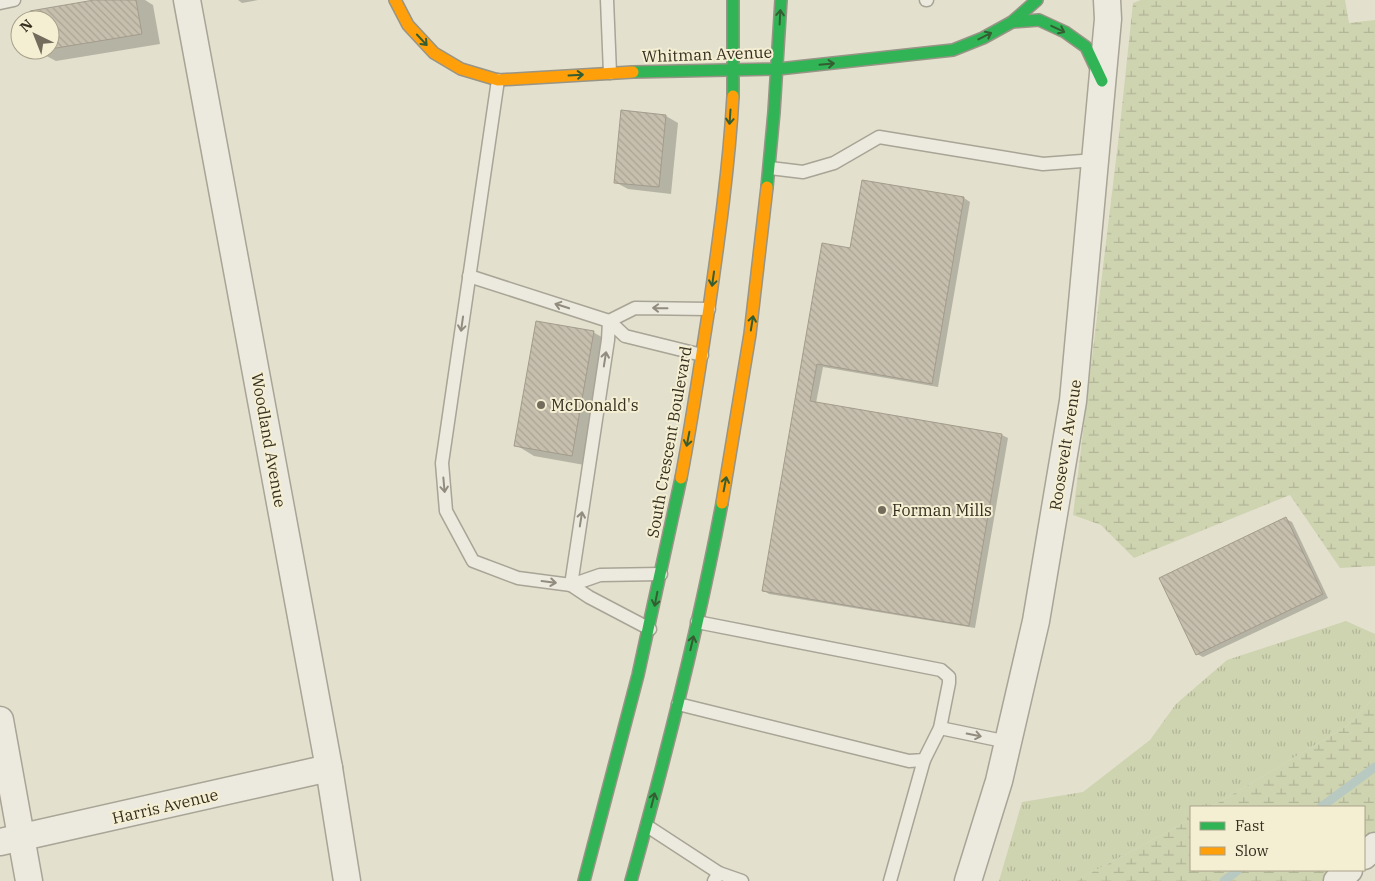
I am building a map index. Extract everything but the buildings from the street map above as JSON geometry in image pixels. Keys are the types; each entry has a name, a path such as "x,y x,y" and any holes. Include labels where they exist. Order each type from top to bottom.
{"main road":[{"name":"Whitman Avenue","path":"395,0 408,24 434,53 461,69 498,80 610,73 778,68 953,50 983,38 1012,22 1037,0"},
{"name":"South Crescent Boulevard","path":"584,881 650,629 694,408 709,309 728,150 734,68 733,0"},
{"path":"631,881 647,826 697,622 718,526 738,416 754,313 770,168 781,0"},
{"path":"1012,22 1039,20 1065,32 1086,47 1102,81"}],"street":[{"name":"Woodland Avenue","path":"187,0 329,768 347,881"},
{"name":"Roosevelt Avenue","path":"968,881 999,781 1036,621 1073,401 1108,20 1107,0"},
{"path":"0,720 11,840 29,881"},
{"name":"Harris Avenue","path":"11,840 329,768"},
{"path":"1365,855 1375,846"},
{"path":"1337,881 1348,871"}],"lane":[{"path":"0,3 14,0"},
{"path":"607,0 610,73"},
{"path":"498,80 442,463 446,511 473,561 518,578 571,585 589,597 650,629"},
{"path":"770,168 803,172 834,163 879,137 1043,164 1095,160"},
{"path":"469,276 609,321 625,336 702,355"},
{"path":"609,321 635,308 709,309"},
{"path":"571,585 608,340 609,321"},
{"path":"571,585 600,575 661,574"},
{"path":"697,622 941,670 949,677 940,728 924,760 890,881"},
{"path":"678,704 910,761 924,760"},
{"path":"940,728 1008,742"},
{"path":"647,826 716,877 742,881"}],"green space":[{"path":"1141,0 1345,0 1349,23 1375,20 1375,566 1340,568 1290,495 1134,558 1101,525 1073,515 1133,3"},
{"path":"1346,621 1375,634 1375,697 1347,726 1213,806 1190,806 1190,820 1076,881 999,881 1022,802 1083,792 1150,740 1176,704 1227,660"},
{"path":"1375,697 1375,847 1365,855 1365,806 1213,806 1347,726"},
{"path":"1190,820 1190,871 1344,871 1330,881 1076,881"}],"waterway":[{"path":"1322,806 1375,767"},
{"path":"1224,881 1237,871"}],"traffic: fast":[{"path":"733,0 733,96"},
{"path":"767,187 781,0"},
{"path":"633,72 778,69 953,50 983,38 1012,22 1037,0"},
{"path":"1012,22 1039,20 1065,32 1086,47 1102,81"},
{"path":"584,881 638,675 681,478"},
{"path":"631,881 681,693 722,503"}],"traffic: slow":[{"path":"395,0 408,25 434,53 461,69 498,80 633,72"},
{"path":"681,478 709,308 726,176 733,96"},
{"path":"722,503 750,334 767,187"}],"place":[{"name":"McDonald's","path":"541,405"},
{"name":"Forman Mills","path":"882,510"}]}
